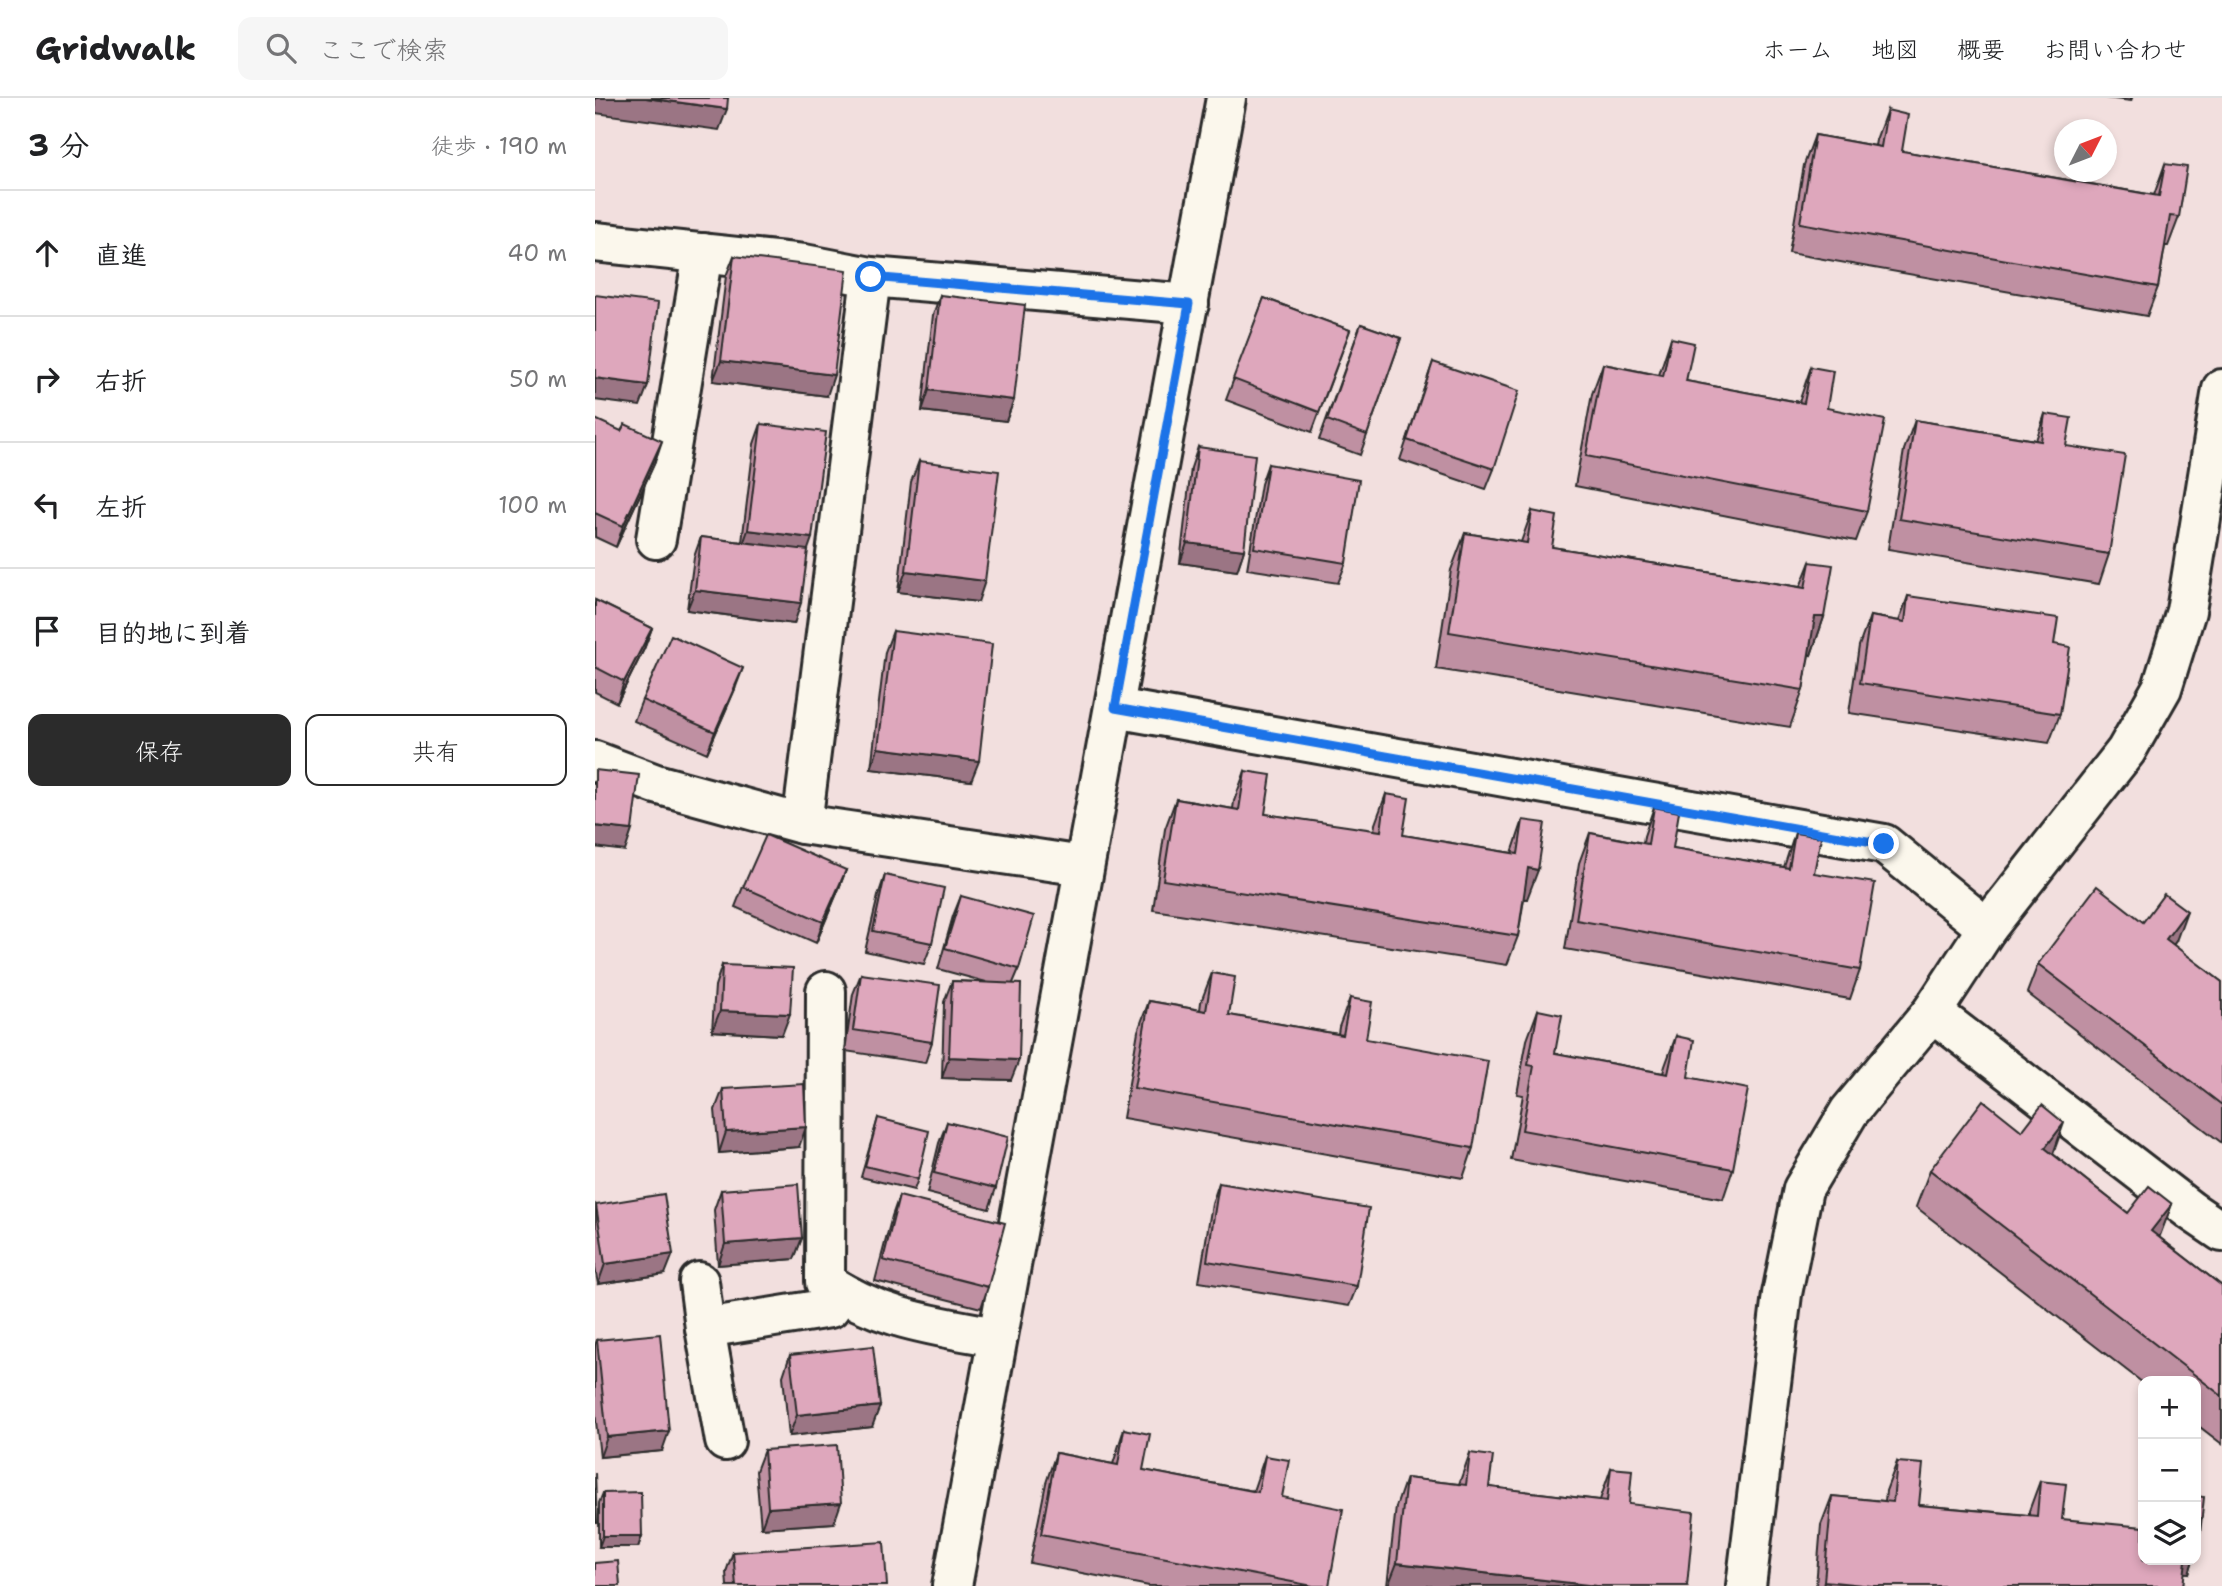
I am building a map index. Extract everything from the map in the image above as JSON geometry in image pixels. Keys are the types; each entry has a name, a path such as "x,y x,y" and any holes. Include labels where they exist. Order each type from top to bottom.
{"street":[{"path":"952,1586 1226,98"},
{"path":"595,242 804,264 871,277 1189,304"},
{"path":"656,538 703,253"},
{"path":"802,824 871,277"},
{"path":"1747,1586 1782,1294 1803,1189 1849,1112 1932,1012 1987,928 2126,751 2162,688 2186,611 2222,389"},
{"path":"1115,708 1884,844 1987,928"},
{"path":"595,761 656,784 802,824 1083,866"},
{"path":"826,991 825,1282 854,1301 909,1321 996,1337"},
{"path":"1932,1012 2222,1232"},
{"path":"699,1282 725,1441"},
{"path":"705,1328 830,1308 841,1292"}],"building":[{"path":"646,98 728,98 727,109"},
{"path":"1887,110 1908,115 1902,151 2054,178 2054,182 2079,182 2159,196 2165,164 2187,167 2179,217 2170,216 2158,287 1800,223 1815,135 1881,147"},
{"path":"734,256 847,270 834,375 721,361"},
{"path":"595,295 658,303 648,385 595,378"},
{"path":"940,295 1025,305 1014,400 929,390"},
{"path":"1264,298 1350,330 1319,412 1233,379"},
{"path":"1361,324 1401,338 1367,435 1327,420"},
{"path":"1671,338 1694,343 1686,381 1804,403 1811,367 1833,371 1827,408 1885,420 1867,511 1586,456 1603,364 1663,376"},
{"path":"1433,362 1519,391 1494,469 1407,440"},
{"path":"2045,414 2071,418 2066,446 2125,455 2109,554 1899,519 1915,420 2041,441"},
{"path":"595,419 621,431 625,424 662,441 623,526 595,513"},
{"path":"761,424 826,432 812,538 748,530"},
{"path":"1198,447 1255,455 1244,550 1187,543"},
{"path":"919,461 999,471 985,581 906,571"},
{"path":"1268,464 1359,480 1346,563 1254,548"},
{"path":"1532,511 1557,516 1552,547 1805,588 1810,562 1833,565 1824,617 1815,617 1803,690 1449,632 1465,533 1527,543"},
{"path":"701,537 808,550 801,603 695,590"},
{"path":"1908,596 2058,618 2054,644 2070,647 2060,714 1860,683 1870,616 1905,622"},
{"path":"595,600 652,628 624,682 595,667"},
{"path":"893,631 992,644 979,761 878,748"},
{"path":"671,635 743,668 715,732 642,700"},
{"path":"595,770 639,775 632,830 595,826"},
{"path":"1245,771 1271,775 1265,814 1381,831 1386,794 1409,798 1403,835 1518,854 1523,820 1545,823 1538,870 1528,868 1518,936 1163,880 1176,799 1239,810"},
{"path":"1654,807 1679,812 1673,848 1789,868 1795,833 1821,837 1814,873 1875,883 1860,970 1576,920 1590,833 1648,844"},
{"path":"766,835 846,870 823,922 743,887"},
{"path":"885,875 944,888 932,943 873,931"},
{"path":"2097,886 2143,922 2164,894 2187,911 2166,939 2222,982 2222,1105 2038,964"},
{"path":"961,896 1034,916 1019,969 945,948"},
{"path":"722,965 793,968 790,1014 720,1011"},
{"path":"1212,973 1235,977 1229,1015 1343,1035 1350,998 1372,1002 1366,1039 1488,1061 1473,1148 1134,1088 1149,1001 1206,1011"},
{"path":"861,974 940,985 932,1042 853,1030"},
{"path":"952,981 1021,984 1019,1060 949,1057"},
{"path":"1538,1010 1562,1015 1555,1053 1668,1074 1676,1036 1694,1040 1688,1077 1748,1089 1733,1169 1522,1130 1534,1066 1528,1065"},
{"path":"804,1084 806,1127 726,1132 723,1089"},
{"path":"1983,1100 2022,1131 2042,1105 2064,1123 2045,1148 2128,1213 2149,1186 2172,1204 2151,1231 2222,1286 2222,1396 2201,1380 2201,1376 2196,1376 1930,1170"},
{"path":"878,1118 929,1131 918,1179 865,1166"},
{"path":"947,1122 1008,1137 996,1188 934,1173"},
{"path":"1219,1183 1369,1208 1357,1286 1207,1261"},
{"path":"798,1184 802,1238 725,1244 721,1190"},
{"path":"664,1194 673,1254 605,1264 596,1205"},
{"path":"899,1196 1005,1223 988,1287 883,1260"},
{"path":"660,1334 669,1431 607,1437 597,1340"},
{"path":"873,1346 880,1406 797,1415 790,1355"},
{"path":"1124,1429 1150,1434 1143,1470 1258,1492 1265,1456 1289,1460 1282,1497 1343,1509 1329,1586 1313,1586 1041,1534 1056,1453 1118,1465"},
{"path":"837,1445 841,1503 768,1508 764,1450"},
{"path":"1470,1453 1493,1456 1489,1487 1607,1501 1611,1468 1632,1470 1629,1504 1694,1512 1687,1586 1597,1586 1397,1563 1406,1478 1466,1485"},
{"path":"1897,1462 1923,1464 1919,1505 2037,1516 2040,1481 2066,1484 2062,1519 2138,1527 2138,1565 2185,1565 2183,1586 1872,1586 1824,1581 1832,1496 1893,1502"},
{"path":"595,1473 597,1523 595,1523"},
{"path":"641,1492 642,1536 603,1536 603,1493"},
{"path":"2201,1497 2204,1497 2201,1525"},
{"path":"884,1542 887,1586 736,1586 733,1552"},
{"path":"618,1561 620,1586 595,1586 595,1563"}],"route":[{"path":"871,277 1189,304 1115,708 1884,844"}]}
